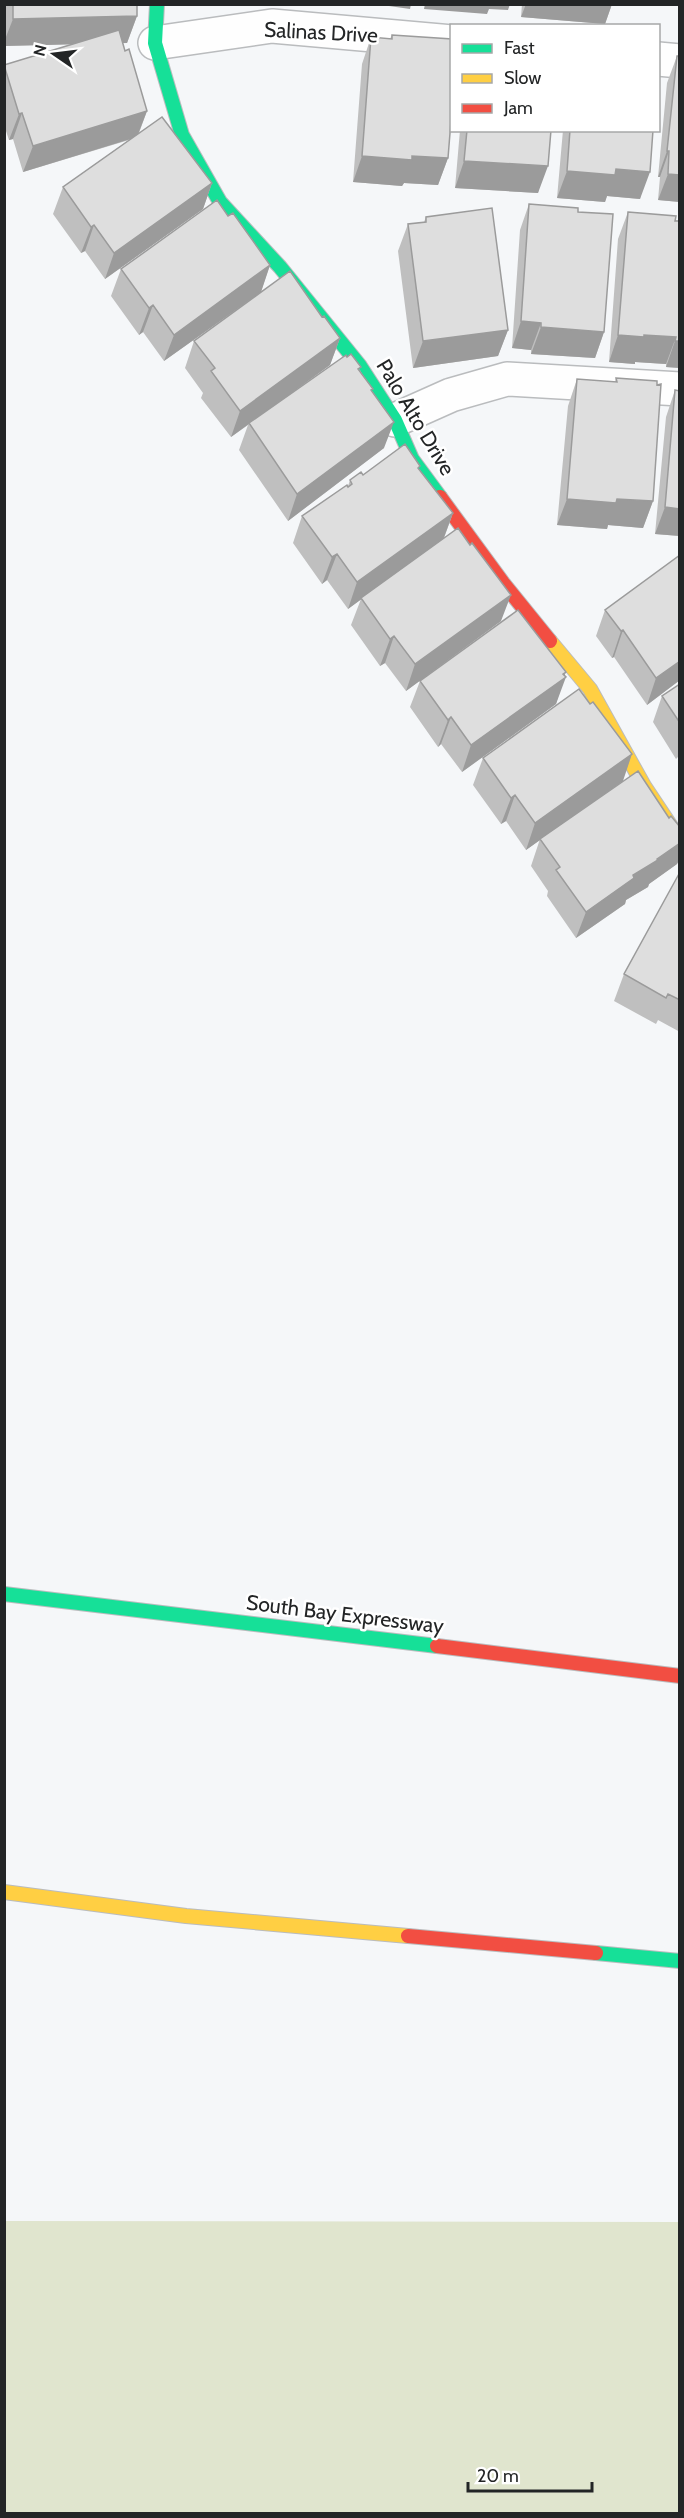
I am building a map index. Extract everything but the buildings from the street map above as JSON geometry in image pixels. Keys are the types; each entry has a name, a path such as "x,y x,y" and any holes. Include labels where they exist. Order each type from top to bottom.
{"main road":[{"name":"Palo Alto Drive","path":"157,4 155,43 182,135 220,202 280,267 360,366 395,420 412,459 503,583 591,689 644,786 680,840"},
{"name":"South Bay Expressway","path":"4,1594 680,1676"},
{"path":"4,1892 186,1916 680,1961"}],"street":[{"name":"Salinas Drive","path":"155,43 272,26 450,42"},
{"path":"660,60 680,61"},
{"path":"395,420 451,395 507,378 680,389"}],"green space":[{"path":"5,2221 679,2222 679,2513 5,2513"}],"traffic: fast":[{"path":"157,4 155,43 182,135 220,202 280,267 360,366 395,420 412,459 440,497"},
{"path":"4,1594 437,1646"},
{"path":"596,1953 680,1961"}],"traffic: slow":[{"path":"550,641 590,689 644,786 680,840"},
{"path":"4,1892 186,1916 408,1936"}],"traffic: jam":[{"path":"440,497 503,583 550,641"},
{"path":"437,1646 680,1676"},
{"path":"408,1936 596,1953"}]}
